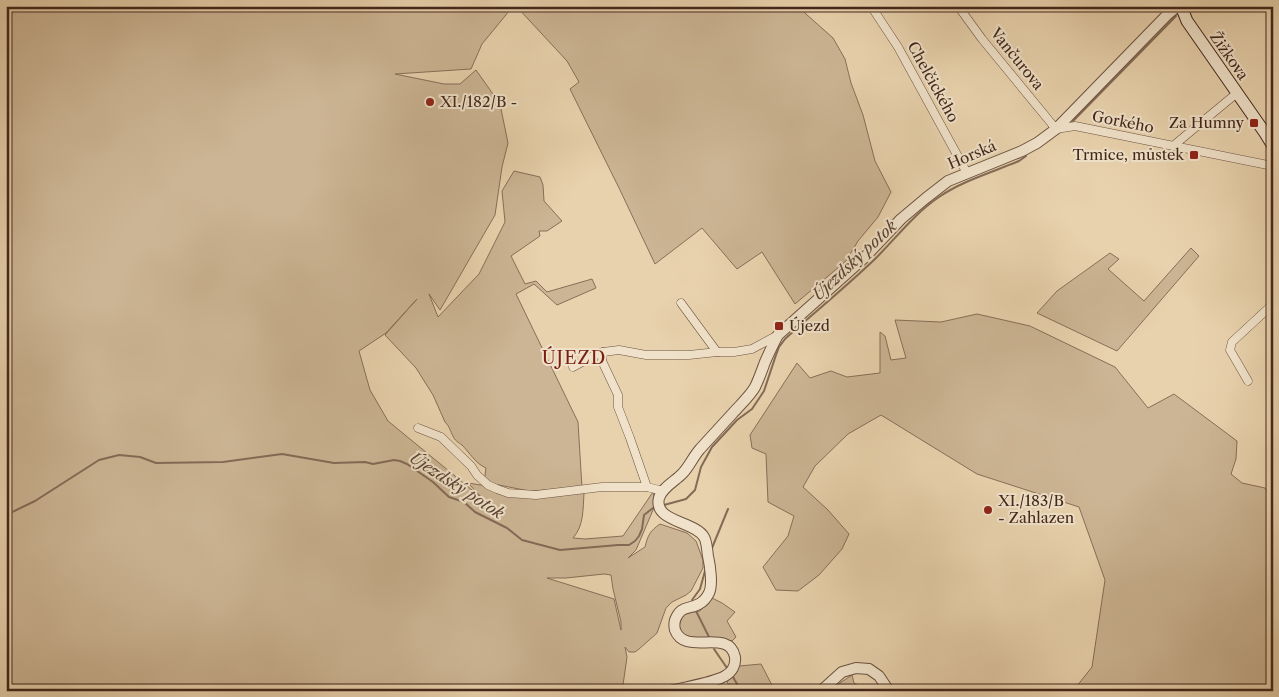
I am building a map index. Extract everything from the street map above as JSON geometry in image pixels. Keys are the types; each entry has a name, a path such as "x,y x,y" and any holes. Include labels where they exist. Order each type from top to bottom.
{"main road":[{"name":"Žižkova","path":"1179,6 1187,21 1273,146"}],"street":[{"name":"Chelčického","path":"871,6 898,47 967,173"},
{"name":"Vančurova","path":"958,6 982,40 1056,129"},
{"name":"Horská","path":"778,335 864,258 901,220 948,181 1022,151 1056,129 1167,15 1179,6"},
{"path":"1173,146 1237,93"},
{"name":"Gorkého","path":"1056,129 1075,126 1273,166"},
{"path":"681,303 717,352"},
{"path":"1248,381 1230,350 1232,342 1273,304"},
{"path":"573,366 604,352 619,350 646,355 734,352 752,349 778,335"},
{"path":"670,691 726,676 735,665 735,658 732,650 726,644 715,642 691,643 682,640 676,633 674,624 678,613 685,608 699,604 710,591 709,557 704,537 696,528 668,517 659,506 660,496 684,472 697,453 755,387 767,356 778,335"},
{"path":"604,352 602,361 618,395 618,407 647,487"},
{"path":"418,428 441,437 471,466 477,475 496,490 536,495 602,487 647,487 663,491"},
{"path":"821,691 842,672 856,668 869,669 879,676 889,691"}],"shaded area":[{"path":"6,6 505,6 510,10 482,44 471,69 395,74 444,84 460,84 476,70 500,104 508,143 502,167 495,215 440,310 429,294 438,317 479,274 505,222 502,191 514,171 540,177 543,185 544,201 562,221 547,231 539,231 540,236 511,256 525,284 536,281 547,292 592,279 596,288 557,305 534,284 516,294 578,422 582,488 529,491 484,482 486,468 476,461 454,439 433,395 416,368 385,335 417,299 386,333 359,351 370,390 388,421 483,499 468,483 487,486 500,491 584,493 581,522 573,538 585,539 623,536 653,492 656,503 636,550 628,558 645,547 650,534 660,524 687,533 696,541 703,560 703,568 691,591 672,602 666,608 657,633 635,652 629,652 625,647 627,657 623,685 615,691 6,691","holes":["611,575 621,630 614,599 547,578"]},
{"path":"516,6 797,6 833,38 845,59 875,161 891,192 878,217 858,241 846,261 795,304 762,252 737,269 702,228 655,264 570,89 579,82 567,61"},
{"path":"1191,248 1199,256 1117,351 1037,313 1057,291 1110,253 1119,259 1108,269 1144,301"},
{"path":"977,314 1030,326 1115,367 1148,408 1174,394 1237,441 1236,459 1231,474 1242,483 1265,488 1273,499 1273,691 1073,691 1092,667 1105,580 1079,507 977,474 881,415 848,434 815,466 803,487 828,510 849,534 842,549 819,575 798,591 776,590 763,567 788,536 794,516 768,502 766,454 752,448 750,435 797,363 810,378 831,371 847,377 880,373 880,332 885,336 891,360 906,358 895,320 941,322"},
{"path":"712,598 735,612 727,621 736,637 732,641 689,638 682,633 679,626 683,614 700,611"},
{"path":"761,664 775,691 731,691 726,679 739,666"},
{"path":"852,675 858,691 831,691 837,685"}],"waterway":[{"name":"Újezdský potok","path":"1073,121 1176,16"},
{"name":"Újezdský potok","path":"664,505 686,499 695,490 701,467 712,447 737,420 752,409 764,391 779,347 785,339 865,268 914,218 939,197 958,186 1019,161 1026,156"},
{"name":"Újezdský potok","path":"6,515 35,501 99,460 119,455 140,457 156,463 223,462 282,454 334,463 365,462 373,464 394,460 400,461 433,482 449,497 464,502 475,512 507,528 522,540 560,550 629,545 639,536 644,515 657,507"},
{"path":"712,548 728,509"},
{"path":"692,600 700,589 705,571"},
{"path":"696,611 709,637"},
{"path":"714,649 727,668"},
{"path":"733,677 741,691"}],"place":[{"name":"XI./182/B -","path":"430,102"},
{"name":"Za Humny","path":"1254,123"},
{"name":"Trmice, můstek","path":"1194,155"},
{"name":"Újezd","path":"779,326"},
{"name":"XI./183/B - Zahlazen","path":"988,510"}],"district":[{"name":"ÚJEZD","path":"574,358"}]}
